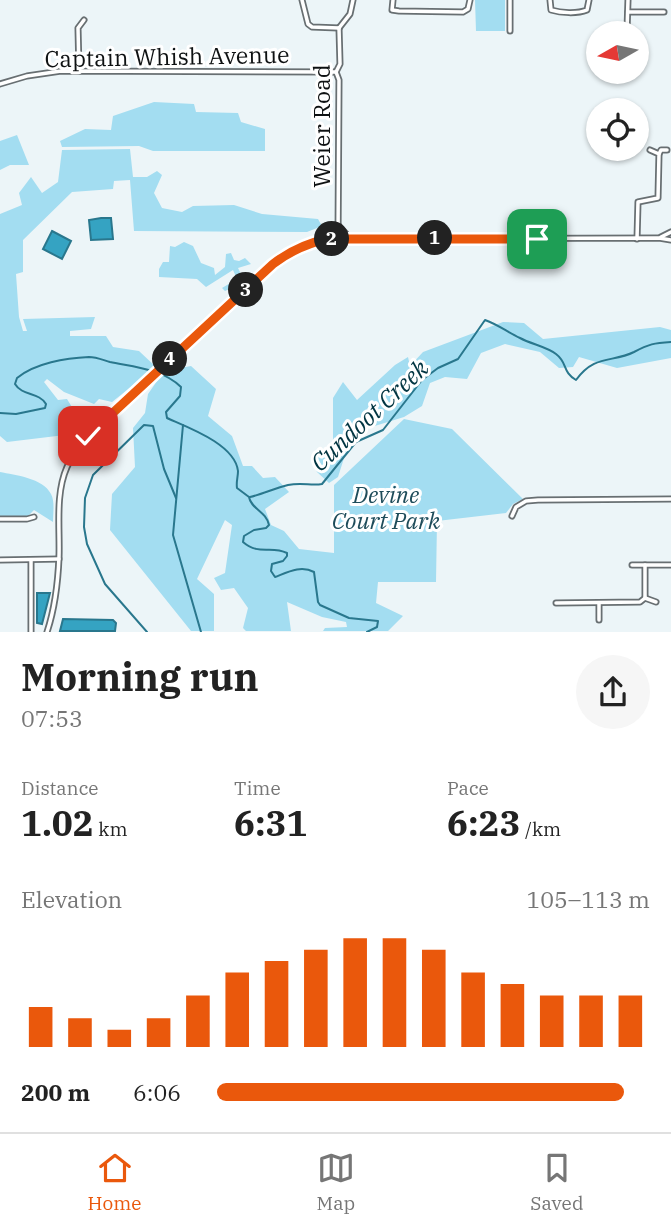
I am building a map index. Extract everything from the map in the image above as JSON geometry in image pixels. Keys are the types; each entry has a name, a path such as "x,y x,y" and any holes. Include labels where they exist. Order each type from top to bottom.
{"street":[{"path":"302,0 308,24 312,27 339,28 350,14 354,0"},
{"path":"393,0 392,10 399,12 463,12 468,9 471,0"},
{"path":"510,0 510,31"},
{"path":"550,0 551,10 581,12 587,10 589,0"},
{"path":"628,0 628,21"},
{"path":"628,12 664,12"},
{"path":"79,71 78,28 84,20"},
{"name":"Weier Road","path":"338,239 339,80 336,72 340,64 339,28"},
{"name":"Captain Whish Avenue","path":"0,84 52,72 79,71 336,72"},
{"path":"650,150 659,154"},
{"path":"636,239 638,202 658,198 659,154 661,150 667,150"},
{"path":"338,224 344,233 352,238"},
{"path":"660,238 671,232"},
{"path":"47,632 55,598 60,496 66,468 88,436 273,264 290,252 317,241 352,238 671,240"},
{"path":"512,516 516,507 526,501 671,499"},
{"path":"0,519 34,517"},
{"path":"31,559 31,632"},
{"path":"0,560 59,559"},
{"path":"632,565 671,565"},
{"path":"645,565 645,598"},
{"path":"645,598 656,602"},
{"path":"556,603 640,602 645,598"},
{"path":"599,603 599,620"}],"green space":[{"path":"475,0 505,0 505,31 476,31"},
{"path":"154,102 194,104 196,112 238,113 241,122 265,129 265,151 153,151 139,146 62,147 60,141 85,129 111,130 113,116"},
{"path":"17,135 29,165 10,165 0,170 0,141"},
{"path":"130,149 133,177 147,177 157,171 162,175 154,193 162,208 182,212 193,206 234,205 262,214 318,219 322,226 307,232 134,231 130,180 114,181 113,189 72,192 23,240 23,272 16,274 19,317 23,331 27,331 23,319 95,317 91,329 70,331 70,336 106,336 113,347 139,351 156,367 112,402 99,399 94,404 64,392 47,379 44,382 58,400 67,399 75,412 65,435 7,442 0,436 0,214 22,205 19,193 31,177 42,193 58,182 62,150"},
{"path":"184,242 193,246 201,263 214,268 215,275 225,267 226,254 231,253 234,260 245,258 251,264 238,268 245,282 225,291 222,288 237,279 233,270 206,287 197,279 159,277 163,262 169,262 170,246 175,247"},
{"path":"503,322 524,323 543,339 660,327 671,330 671,358 617,368 579,357 573,367 559,368 540,352 505,344 481,353 467,379 445,377 430,383 422,406 404,417 352,433 338,477 329,483 317,472 312,460 333,447 333,398 343,382 357,400 395,365 408,357 410,366 423,352"},
{"name":"Devine Court Park","path":"191,366 216,389 208,416 232,436 243,466 252,466 263,478 275,477 289,492 265,509 271,525 284,531 299,549 334,553 334,485 404,419 452,429 523,499 513,504 506,513 437,521 436,582 378,582 376,603 403,616 388,631 323,631 325,628 347,627 346,622 322,617 287,602 291,631 246,631 243,628 248,608 234,588 221,590 214,578 225,573 232,525 225,520 197,579 214,594 214,631 191,631 110,530 112,494 135,467 133,428 145,413 148,394 164,371"},
{"path":"0,472 42,484 53,500 53,522 34,510 28,516 0,516"}],"shaded area":[{"path":"111,218 113,239 91,240 89,220"},
{"path":"52,231 71,241 62,259 43,249"},
{"path":"37,593 50,593 42,624 37,623"},
{"path":"63,619 113,620 116,623 115,631 60,631"}],"waterway":[{"name":"Cundoot Creek","path":"250,497 288,485 322,484 356,442 383,430 422,380 438,368 458,359 485,320 560,357 569,374 576,380 597,363 652,344 671,342"},
{"name":"Cundoot Creek","path":"0,413 16,414 45,408 43,400 15,384 17,378 24,373 61,360 89,357 166,376 181,387 180,396 166,412 167,418 209,438 228,453 235,461 238,471 237,488 249,497 267,520 269,525 266,528 254,530 244,536 243,542 260,550 287,553 283,561 272,564 271,571 275,577 299,569 314,572 320,605 349,618 378,621 377,627 367,632"},
{"path":"147,632 105,584 87,544 84,527 85,498 93,475 144,425 153,426 164,469 176,498"},
{"path":"183,425 173,535 201,632"}],"route":[{"path":"88,436 273,264 307,244 328,239 537,239"}]}
